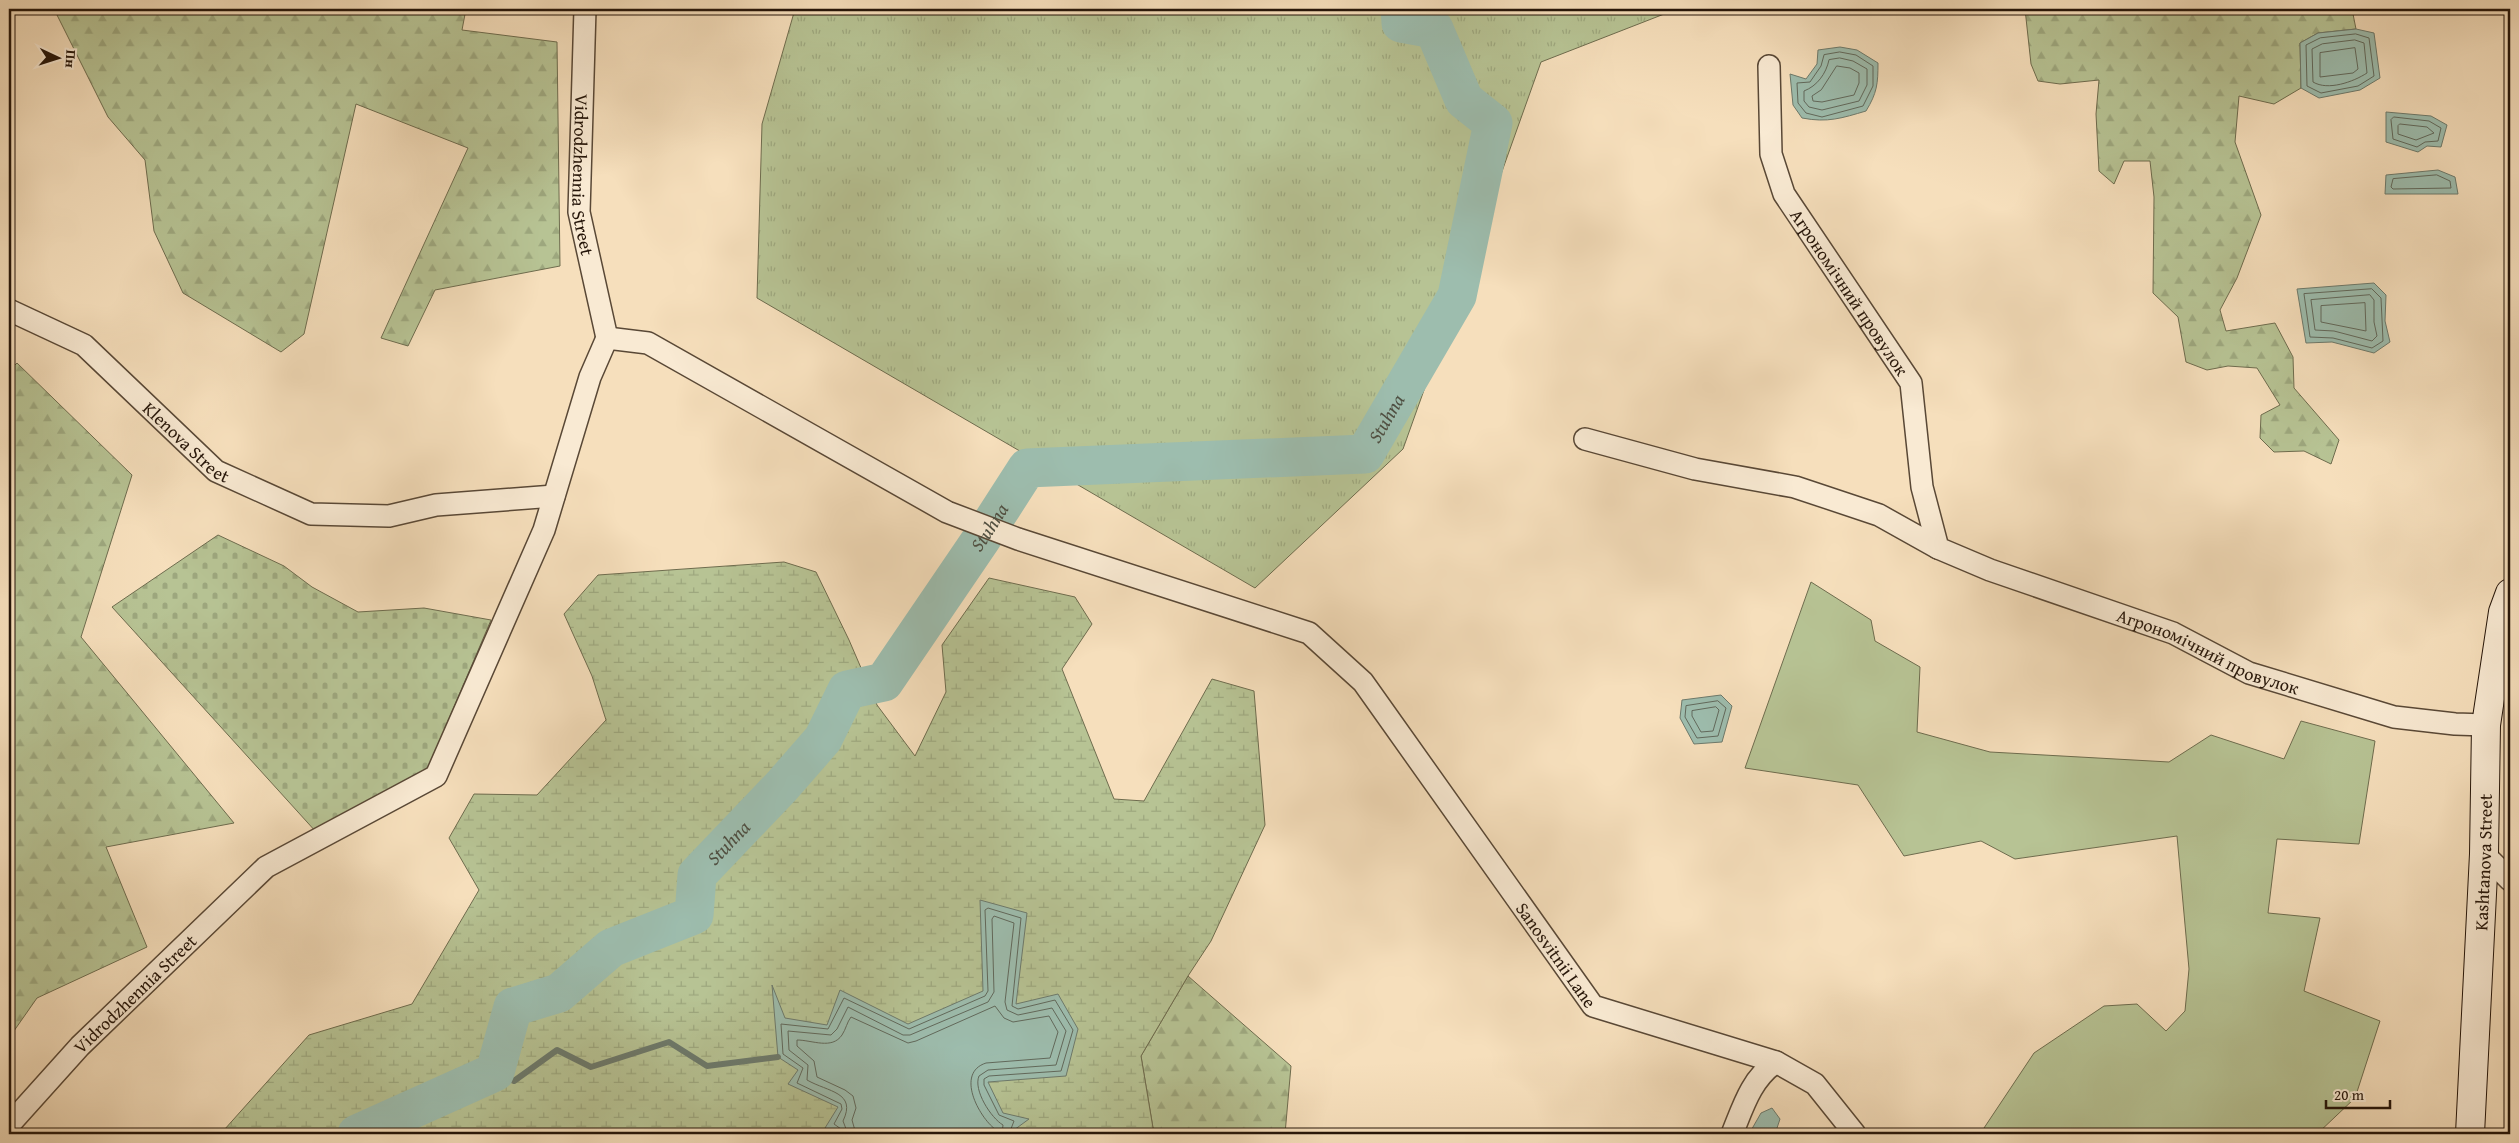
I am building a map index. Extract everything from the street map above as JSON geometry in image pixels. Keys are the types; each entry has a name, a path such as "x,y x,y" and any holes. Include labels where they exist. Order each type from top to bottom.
{"street":[{"name":"Vidrodzhennia Street","path":"9,1125 80,1046 266,867 436,776 544,530 590,378 607,338 579,212 585,9"},
{"name":"Агрономічний провулок","path":"1769,66 1771,154 1784,194 1911,383 1922,487 1938,548"},
{"name":"Klenova Street","path":"9,310 84,345 216,471 311,514 389,516 436,505 554,496"},
{"name":"Sanosvitnii Lane","path":"607,338 648,343 947,512 1018,539 1309,633 1363,682 1594,1006 1776,1062 1815,1084 1855,1134"},
{"name":"Агрономічний провулок","path":"1585,439 1695,469 1795,487 1880,515 1938,548 1990,570 2172,633 2249,673 2394,717 2455,724 2486,725"},
{"name":"Kashtanova Street","path":"2470,1134 2484,854 2486,725 2503,612 2510,592"},
{"path":"2484,854 2510,880"},
{"path":"1732,1134 1748,1093 1765,1070 1776,1062"}],"green space":[{"path":"54,9 466,9 462,30 557,42 560,266 435,290 408,346 381,338 468,148 356,104 304,334 281,352 183,293 154,231 145,160 108,117"},
{"path":"795,9 1677,9 1541,62 1403,449 1255,588 757,298 762,124"},
{"path":"2025,9 2352,9 2356,29 2318,33 2300,43 2301,88 2274,104 2239,96 2235,142 2261,215 2237,278 2220,310 2226,331 2275,323 2293,357 2294,388 2339,440 2331,464 2304,451 2274,452 2260,438 2261,415 2280,405 2257,368 2228,366 2207,370 2186,362 2178,317 2153,293 2154,197 2150,161 2124,161 2114,184 2099,171 2096,114 2099,80 2060,84 2038,81 2031,64"},
{"path":"17,363 132,475 81,637 234,823 106,847 147,947 37,998 9,1038 9,371"},
{"path":"218,535 284,566 312,587 358,612 424,608 491,620 428,768 317,833 112,607"},
{"path":"784,562 816,572 849,640 877,705 915,756 946,692 942,645 989,578 1075,597 1092,624 1062,669 1114,799 1144,801 1212,679 1254,691 1265,825 1211,941 1141,1056 1154,1134 217,1134 224,1130 309,1035 412,1004 479,890 449,838 474,794 537,795 606,720 592,676 564,614 598,575"},
{"path":"1811,582 1871,620 1875,641 1920,667 1917,732 1990,752 2169,762 2211,735 2284,759 2301,721 2375,741 2359,844 2277,839 2268,913 2320,918 2304,991 2380,1021 2355,1098 2317,1134 1980,1134 2034,1053 2104,1006 2137,1004 2166,1031 2185,1011 2189,969 2177,836 2015,859 1981,841 1904,856 1858,785 1745,768"},
{"path":"1188,976 1291,1066 1285,1134 1154,1134 1141,1056"}],"water":[{"path":"2356,29 2374,33 2380,78 2360,90 2319,98 2301,88 2300,43 2318,33"},
{"path":"1840,47 1857,50 1878,63 1876,88 1870,105 1866,111 1842,118 1820,120 1802,118 1793,105 1790,74 1806,79 1817,64 1818,50"},
{"path":"2386,112 2431,116 2447,125 2441,147 2427,146 2418,152 2386,142"},
{"path":"2438,170 2455,177 2458,194 2385,194 2386,175"},
{"path":"2374,283 2386,295 2385,321 2390,342 2374,353 2332,342 2306,343 2297,289"},
{"path":"1721,695 1732,706 1722,742 1694,744 1680,718 1682,700"},
{"path":"980,900 1027,913 1016,1004 1058,994 1078,1029 1066,1076 988,1082 1003,1113 1029,1119 1014,1130 1013,1134 837,1134 837,1132 825,1128 838,1107 788,1084 798,1070 778,1057 772,985 785,1018 827,1025 840,990 908,1024 983,991"},
{"path":"1772,1108 1780,1119 1775,1134 1749,1134 1761,1113"}],"waterway":[{"name":"Stuhna","path":"357,1134 495,1072 513,1007 559,993 611,948 694,915 697,875 782,786 823,739 847,690 884,682 1027,468 1365,454 1457,296 1493,123 1464,100 1434,29 1401,23 1400,9"},
{"path":"495,1072 514,1081 557,1050 591,1067 669,1042 707,1066 778,1057"}]}
